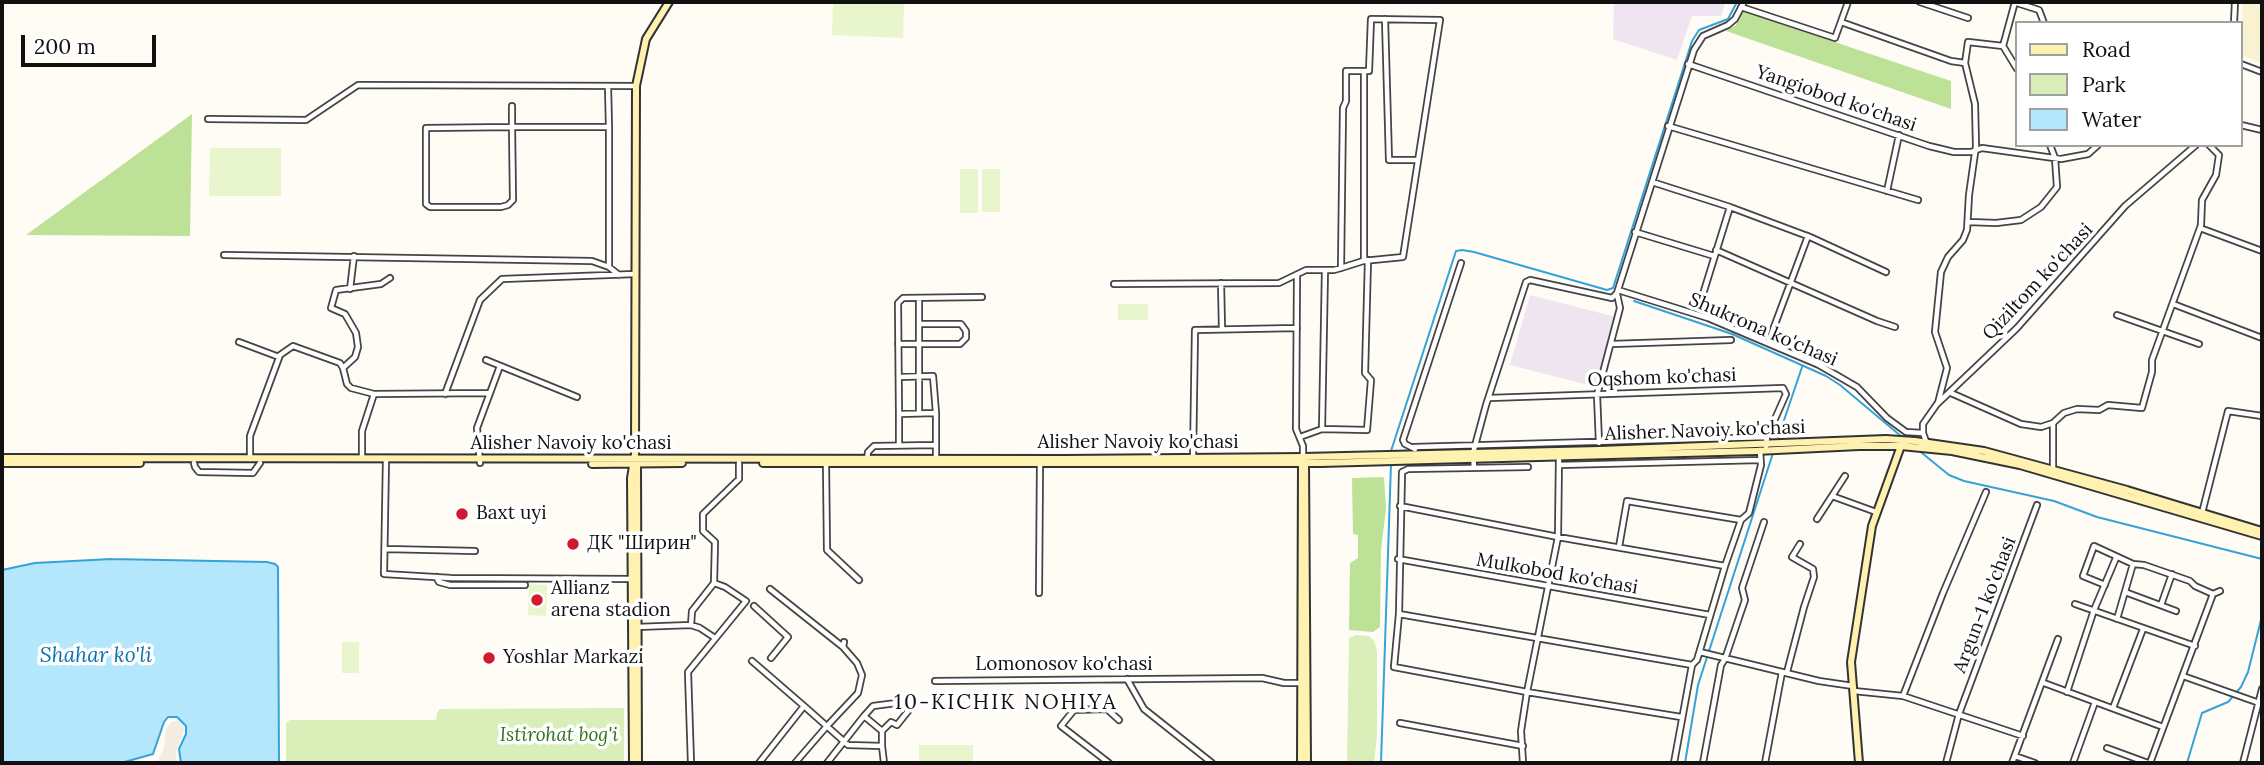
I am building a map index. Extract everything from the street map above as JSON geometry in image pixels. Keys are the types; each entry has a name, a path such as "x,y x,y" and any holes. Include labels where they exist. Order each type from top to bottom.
{"main road":[{"path":"633,763 636,86 646,39 669,2"},
{"path":"1859,763 1851,662 1876,512 1908,444"},
{"name":"Alisher Navoiy ko'chasi","path":"635,460 826,464 975,461 1283,463 1908,444 1984,451 2261,534"},
{"name":"Alisher Navoiy ko'chasi","path":"2,461 936,459 1040,464 1193,458 1318,463 1384,458"},
{"name":"Alisher Navoiy ko'chasi","path":"168,461 386,461"},
{"path":"1301,763 1303,461"},
{"path":"1283,463 1293,466 1303,476"},
{"path":"1303,476 1318,463"},
{"path":"634,627 638,763"},
{"path":"1303,683 1307,763"}],"street":[{"path":"1599,464 1597,394 1620,308 1617,291 1688,64 1703,36 1728,25 1735,19 1742,4 1835,38 1848,2"},
{"path":"1920,2 1968,18"},
{"path":"2016,67 2003,46 2015,2 2039,10 2043,21"},
{"path":"2234,21 2235,2"},
{"path":"1114,284 1279,283 1306,270 1341,268 1366,261 1403,257 1440,20 1371,19 1369,71 1346,71 1341,268"},
{"path":"1385,19 1389,160 1418,160"},
{"path":"1841,22 1951,61 1965,63"},
{"path":"1937,404 1947,368 1935,332 1941,272 1948,257 1963,240 1969,222 1969,195 1975,149 1975,104 1965,63 1968,42 2003,46"},
{"name":"Yangiobod ko'chasi","path":"1688,64 1954,152 1971,152 1975,149"},
{"path":"2243,65 2262,72"},
{"path":"1300,437 1322,429 1367,430 1371,380 1365,373 1364,71"},
{"path":"208,119 306,120 358,85 636,86"},
{"path":"608,86 609,267"},
{"path":"512,106 512,127 513,200 508,205 430,207 426,204 426,128 512,127 609,127"},
{"path":"2243,125 2262,130"},
{"path":"1668,126 1918,201"},
{"path":"1887,191 1899,135"},
{"path":"1969,222 2021,220 2041,206 2057,187 2055,158 2051,147"},
{"path":"1975,149 2055,158 2088,154 2096,147"},
{"name":"Qiziltom ko'chasi","path":"1923,433 1923,424 1937,404 2017,328 2125,206 2194,147"},
{"path":"1951,393 2021,424 2041,427 2053,423 2064,413 2077,409 2099,410 2108,404 2142,408 2152,372 2152,360 2200,228 2202,200 2216,175 2219,155 2210,147"},
{"path":"1652,182 1808,236 1886,272"},
{"path":"1699,307 1730,207"},
{"path":"2200,228 2262,251"},
{"path":"1635,232 1714,256"},
{"path":"1768,343 1808,236"},
{"path":"1716,250 1895,327"},
{"path":"224,255 592,261 609,267 619,275"},
{"path":"350,289 354,256"},
{"path":"1461,263 1403,440 1405,444 1414,447 1767,437 1749,513 1741,520 1700,652 1692,665 1674,763"},
{"path":"1322,429 1325,270"},
{"path":"445,394 480,300 502,279 635,274"},
{"path":"1297,276 1296,429 1300,437 1303,461"},
{"path":"343,368 355,357 358,347 356,332 345,314 331,308 336,290 381,284 390,278"},
{"name":"Shukrona ko'chasi","path":"1489,398 1528,280 1612,298 1617,291 1708,318 1819,365 1857,387 1886,418 1906,432 1923,433"},
{"path":"1221,283 1222,329"},
{"path":"899,446 898,303 903,298 982,297"},
{"path":"919,298 919,413"},
{"path":"2173,304 2262,338"},
{"path":"2117,315 2199,344"},
{"path":"898,345 964,342 966,334 961,324 919,324"},
{"path":"1193,458 1195,330 1297,328"},
{"name":"Shukrona ko'chasi","path":"1612,344 1731,340"},
{"path":"239,342 279,357"},
{"path":"255,461 250,436 279,357 293,346 340,363 351,388 374,394 490,393"},
{"path":"486,360 577,397"},
{"path":"480,461 477,428 500,366"},
{"path":"899,377 934,377 936,459"},
{"name":"Oqshom ko'chasi","path":"1489,398 1783,388 1786,394 1767,437"},
{"path":"362,459 362,431 374,394"},
{"path":"1474,468 1473,456 1489,398"},
{"path":"2202,515 2228,411 2262,416"},
{"path":"899,414 936,413"},
{"path":"2053,423 2053,472"},
{"path":"1923,433 1927,445"},
{"path":"867,459 868,452 874,446 936,445"},
{"path":"1414,447 1424,469"},
{"path":"1523,763 1521,731 1527,692 1558,537 1559,454"},
{"path":"1559,465 1760,460"},
{"path":"386,461 384,574 436,578 634,579"},
{"path":"691,625 692,611 714,583 715,542 703,531 703,514 739,479 739,463"},
{"path":"826,464 827,550 859,580"},
{"path":"1039,593 1040,464"},
{"path":"1528,467 1408,469 1402,472 1398,559 1399,614 1394,667 1681,717"},
{"path":"1817,519 1845,476"},
{"path":"1903,696 1986,492"},
{"path":"1832,496 1876,512"},
{"name":"Mulkobod ko'chasi","path":"1619,547 1627,501 1741,520"},
{"name":"Argun-1 ko'chasi","path":"1946,763 1959,714 2038,505"},
{"name":"Mulkobod ko'chasi","path":"1400,506 1725,566"},
{"path":"1703,763 1721,665 1745,600 1742,588 1764,523"},
{"path":"1765,763 1785,672 1814,577 1813,569 1792,557 1800,544"},
{"path":"2105,584 2083,576 2094,547 2133,564 2190,580 2195,586 2213,594 2220,591"},
{"path":"386,549 475,551"},
{"path":"2067,692 2094,610 2116,558"},
{"name":"Mulkobod ko'chasi","path":"1398,559 1710,615"},
{"path":"2116,618 2133,564"},
{"path":"2161,605 2172,574"},
{"path":"436,578 439,582 450,585 525,585"},
{"path":"691,763 688,672 746,601 714,583"},
{"path":"770,589 844,645 862,675 858,693 795,763"},
{"path":"2125,592 2176,611"},
{"path":"2108,748 2149,763 2213,594"},
{"path":"2075,604 2195,646"},
{"path":"754,606 788,637 771,658"},
{"path":"1399,614 1692,665"},
{"path":"634,627 691,625 715,638"},
{"path":"2113,708 2143,629"},
{"path":"2012,763 2044,683 2058,639"},
{"path":"1700,652 1819,681 1903,696 2023,736"},
{"path":"752,662 848,745 882,746"},
{"path":"2183,676 2260,704"},
{"name":"Lomonosov ko'chasi","path":"935,681 1026,678 1262,678 1284,683 1303,683"},
{"path":"1127,679 1144,709 1212,763"},
{"path":"2044,683 2163,727"},
{"path":"2243,763 2262,689"},
{"path":"827,763 873,706 914,702 897,725 891,722 882,731 884,763"},
{"path":"2073,763 2095,702"},
{"path":"759,763 804,706"},
{"path":"1109,763 1061,726 1074,710 1107,709 1119,720"},
{"path":"864,716 882,731"},
{"path":"1400,723 1522,746"},
{"path":"2015,756 2035,763"}],"shaded area":[{"path":"1614,2 1726,2 1721,16 1692,16 1677,60 1613,39"},
{"path":"2243,2 2262,2 2262,63 2243,56"},
{"path":"1530,295 1616,317 1596,387 1510,365"},
{"path":"178,721 184,731 176,752 177,763 157,763 164,748 166,729 171,722"}],"green space":[{"path":"833,2 904,4 903,38 832,35"},
{"path":"1742,11 1951,81 1951,109 1726,31 1736,25"},
{"path":"192,114 190,236 26,235"},
{"path":"210,148 281,148 281,196 209,196"},
{"path":"960,169 978,169 978,213 960,213"},
{"path":"982,169 1000,169 1000,212 982,212"},
{"path":"1118,304 1148,304 1148,320 1118,320"},
{"path":"1382,477 1386,508 1381,550 1380,627 1373,632 1349,630 1350,563 1358,558 1358,535 1353,534 1352,478"},
{"name":"Allianz arena stadion","path":"529,584 547,585 546,616 528,615"},
{"path":"1356,635 1369,636 1377,651 1377,734 1374,763 1347,763 1349,638"},
{"path":"342,642 359,642 359,673 342,673"},
{"name":"Istirohat bog'i","path":"624,708 624,763 286,763 286,723 290,720 436,720 440,709"},
{"path":"919,745 973,745 973,763 919,763"}],"water":[{"name":"Shahar ko'li","path":"111,559 267,562 278,567 279,763 181,763 179,749 186,734 186,726 177,717 168,717 153,754 121,763 2,763 2,570 35,563"}],"waterway":[{"path":"1391,451 1456,251 1474,252 1607,290 1613,288 1692,41 1699,30 1728,19 1737,2"},
{"path":"1634,301 1732,334 1826,376 1902,437"},
{"path":"1777,441 1802,367"},
{"path":"1917,449 1949,475 1964,481 2054,501 2097,517 2262,559"},
{"path":"1685,763 1698,685 1773,453"},
{"path":"1381,763 1391,464"},
{"path":"2187,763 2202,713 2228,702 2241,687 2248,672 2262,616"}],"place":[{"name":"Baxt uyi","path":"462,514"},
{"name":"ДК \"Ширин\"","path":"573,544"},
{"name":"Allianz arena stadion","path":"537,600"},
{"name":"Yoshlar Markazi","path":"489,658"}],"district":[{"name":"10-KICHIK NOHIYA","path":"1006,703"}]}
